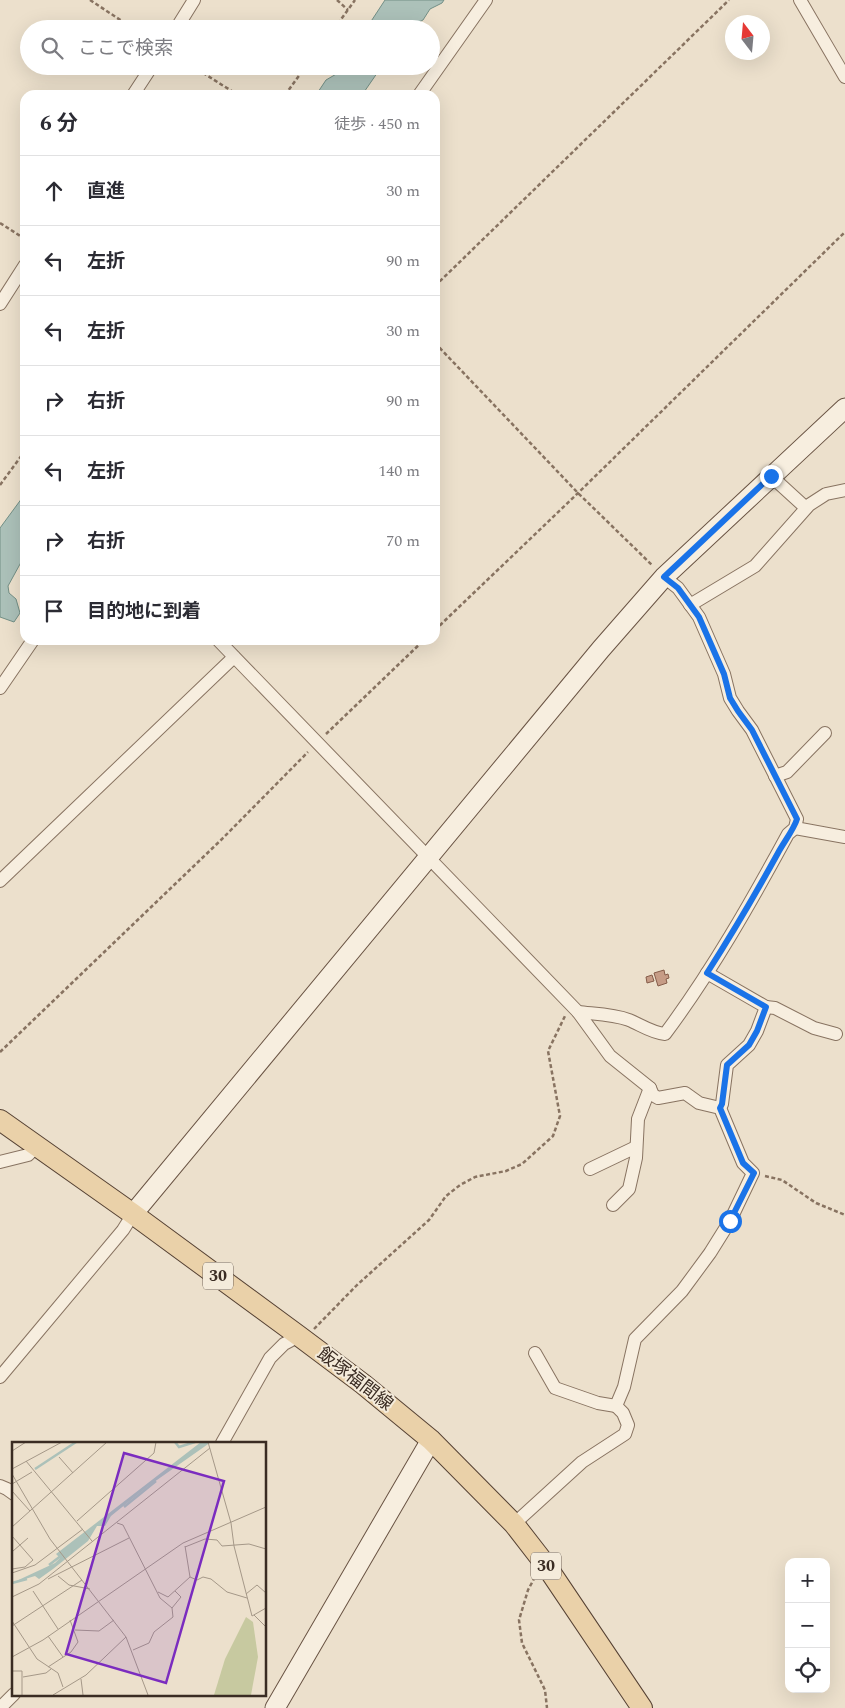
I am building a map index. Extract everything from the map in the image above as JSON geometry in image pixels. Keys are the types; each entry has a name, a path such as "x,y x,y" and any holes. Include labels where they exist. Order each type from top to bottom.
{"main road":[{"name":"飯塚福間線","path":"0,1120 133,1214 364,1384 431,1440 514,1524 545,1564 642,1708"}],"street":[{"path":"182,20 194,0"},
{"path":"440,66 486,0"},
{"path":"800,0 845,77"},
{"path":"136,90 146,75"},
{"path":"423,90 434,75"},
{"path":"0,304 20,273"},
{"path":"0,1377 601,649 664,577 845,408"},
{"path":"771,476 806,508"},
{"path":"690,605 755,566 806,508 826,494 845,490"},
{"path":"574,1008 628,1020 658,1034 666,1034 707,973 788,834 794,828 797,819 752,730 730,698 724,674 699,617 678,588 664,577"},
{"path":"0,688 30,645"},
{"path":"223,645 574,1008 610,1056 650,1088 653,1095 658,1098 685,1093 699,1103 720,1108"},
{"path":"0,881 234,657"},
{"path":"775,776 787,772 825,733"},
{"path":"794,828 845,837"},
{"path":"707,973 766,1007 775,1008 814,1028 836,1034"},
{"path":"616,1406 624,1388 635,1339 682,1292 710,1253 730,1221 754,1173 743,1163 720,1108 727,1065 749,1045 757,1031 766,1007"},
{"path":"613,1205 629,1189 636,1158 638,1119 650,1088"},
{"path":"0,1162 28,1155 37,1146"},
{"path":"590,1169 636,1147"},
{"path":"223,1442 270,1358 284,1344 299,1336"},
{"path":"514,1524 582,1462 624,1434 628,1425 623,1413 616,1406 598,1403 555,1388 535,1353"},
{"path":"275,1708 431,1440"},
{"path":"0,1486 12,1492"},
{"path":"0,1708 12,1696"}],"path":[{"path":"90,0 120,20"},
{"path":"337,0 348,10"},
{"path":"341,20 355,0"},
{"path":"440,281 729,0"},
{"path":"206,75 230,90"},
{"path":"289,90 299,75"},
{"path":"0,223 20,236"},
{"path":"440,625 845,232"},
{"path":"440,348 578,493 664,577"},
{"path":"0,485 20,458"},
{"path":"0,1052 222,839 317,742 419,645"},
{"path":"299,1336 310,1332 357,1285 429,1220 446,1196 460,1185 475,1177 506,1171 522,1164 553,1136 560,1116 548,1052 574,1008"},
{"path":"754,1173 782,1180 816,1203 845,1215"},
{"path":"545,1564 528,1590 519,1620 522,1643 546,1690 547,1708"}],"shaded area":[{"path":"385,0 444,0 430,9 423,20 372,20"},
{"path":"335,75 376,75 365,90 319,90 326,80"},
{"path":"20,501 20,564 8,586 9,593 16,599 20,613 14,622 0,617 0,528"}],"building":[{"path":"664,970 665,975 668,974 669,978 666,979 667,983 658,986 654,973"},
{"path":"652,975 654,981 647,983 646,977"}],"route":[{"path":"730,1221 754,1173 743,1163 720,1108 727,1065 749,1045 757,1031 766,1007 707,973 765,877 788,834 794,828 797,819 752,730 730,698 724,674 699,617 678,588 664,577 771,476"}]}
